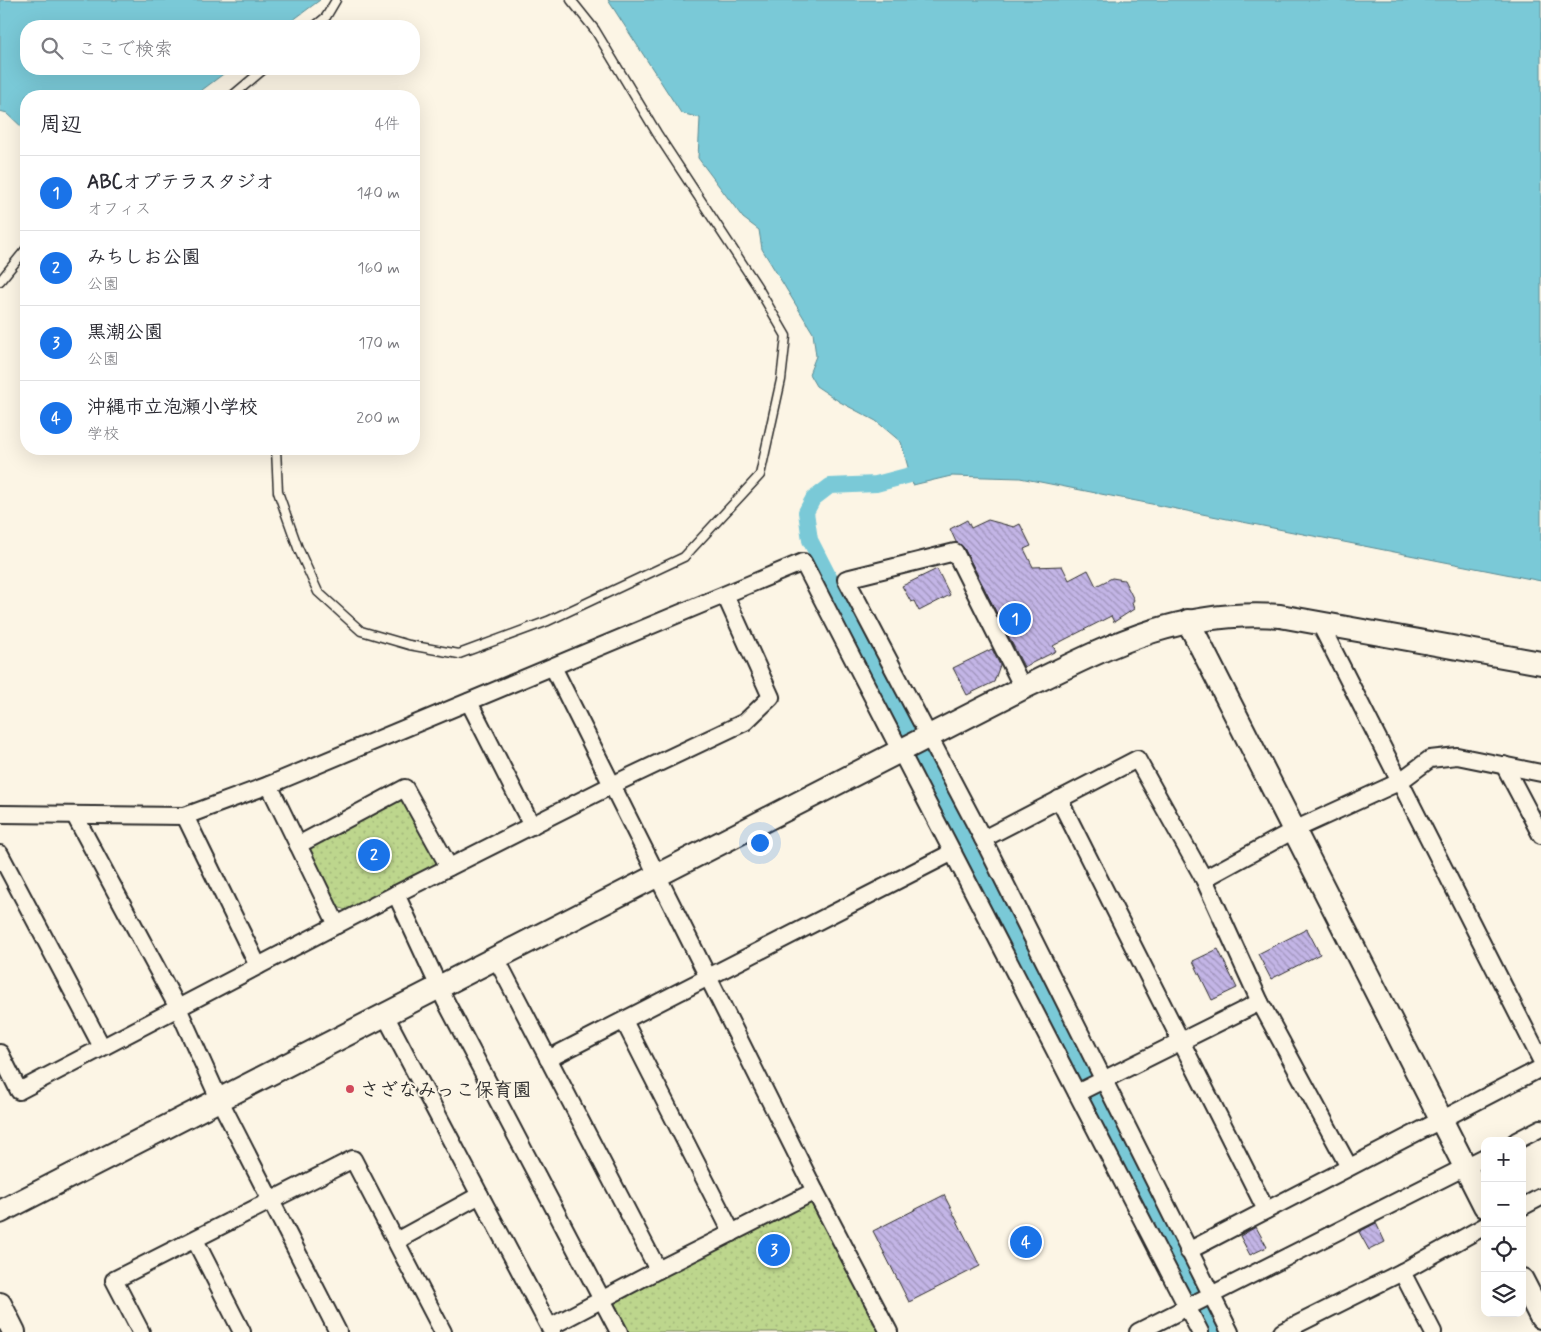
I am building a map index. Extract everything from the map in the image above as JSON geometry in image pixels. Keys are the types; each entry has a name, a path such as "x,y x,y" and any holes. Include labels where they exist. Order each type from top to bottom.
{"street":[{"path":"1023,688 955,552 846,579 914,744 953,852 1200,1332"},
{"path":"0,814 185,816 269,785 803,562 914,744 983,839 1230,1332"},
{"path":"0,1053 19,1091 449,867 612,785 745,722 771,697 725,595"},
{"path":"0,1212 1023,688 1144,632 1188,621 1246,614 1280,616 1541,664"},
{"path":"1188,621 1481,1198"},
{"path":"1319,622 1541,1060"},
{"path":"553,667 815,1191 889,1332"},
{"path":"468,702 532,826"},
{"path":"1204,879 1294,830 1399,782 1430,759 1457,756 1541,773"},
{"path":"983,839 1137,759 1204,879 1260,1002 1349,1168"},
{"path":"1504,765 1541,835"},
{"path":"269,785 337,925"},
{"path":"298,846 405,788 449,867"},
{"path":"1059,799 1266,1210"},
{"path":"74,816 178,1008 219,1099 338,1332"},
{"path":"185,816 258,966"},
{"path":"548,1059 953,852"},
{"path":"0,854 102,1048"},
{"path":"396,894 438,987 619,1332"},
{"path":"496,958 658,1270"},
{"path":"1077,1093 1260,1002"},
{"path":"385,1015 551,1330 658,1270 815,1191"},
{"path":"624,1021 732,1232"},
{"path":"1188,1251 1541,1068"},
{"path":"1524,1137 1541,1128"},
{"path":"141,1332 114,1280 272,1202 353,1158 443,1332"},
{"path":"1138,1332 1481,1159"},
{"path":"396,1241 480,1195"},
{"path":"1526,1205 1541,1197"},
{"path":"1282,1332 1402,1272 1483,1227"},
{"path":"195,1240 242,1332"},
{"path":"1402,1272 1433,1332"},
{"path":"1526,1288 1541,1317"},
{"path":"0,1304 14,1332"}],"lane":[{"path":"322,20 336,0"},
{"path":"276,455 278,492 298,548 318,592 361,630 409,645 459,654 548,621 684,557 760,475 781,380 786,336 757,286 658,135 595,30 571,0"},
{"path":"239,90 257,75"},
{"path":"0,281 20,256"}],"green space":[{"path":"398,795 408,800 438,857 433,870 350,912 338,907 310,853 311,843"},
{"path":"811,1198 880,1332 624,1332 609,1302"}],"water":[{"path":"0,0 320,0 293,20 20,20 20,75 222,75 202,90 20,90 20,125 7,113 0,111"},
{"path":"608,0 1541,0 1541,581 1020,478 951,476 913,485 901,442 876,421 840,402 816,386 809,374 816,356 813,333 762,249 759,230 743,218 698,158 700,118 681,113"}],"building":[{"path":"967,520 971,528 988,520 1014,527 1020,524 1031,546 1024,549 1033,567 1062,566 1069,580 1088,570 1096,586 1112,578 1124,580 1134,600 1132,603 1134,609 1114,622 1111,616 1064,640 1053,646 1056,651 1024,667 964,548 956,542 950,529"},
{"path":"937,569 950,595 919,611 914,601 911,602 902,586"},
{"path":"992,649 1000,665 994,682 967,695 953,668"},
{"path":"1307,929 1320,954 1271,979 1258,954"},
{"path":"1218,949 1237,988 1212,1000 1193,961"},
{"path":"944,1195 980,1266 909,1302 873,1231"},
{"path":"1376,1223 1385,1242 1369,1250 1359,1232"},
{"path":"1256,1227 1267,1247 1250,1255 1240,1236"}],"waterway":[{"path":"914,474 876,484 830,486 813,499 806,512 810,540 1215,1332"}],"place":[{"name":"ABCオプテラスタジオ","path":"1015,619"},
{"name":"みちしお公園","path":"374,855"},
{"name":"さざなみっこ保育園","path":"350,1089"},
{"name":"沖縄市立泡瀬小学校","path":"1026,1242"},
{"name":"黒潮公園","path":"774,1250"}]}
